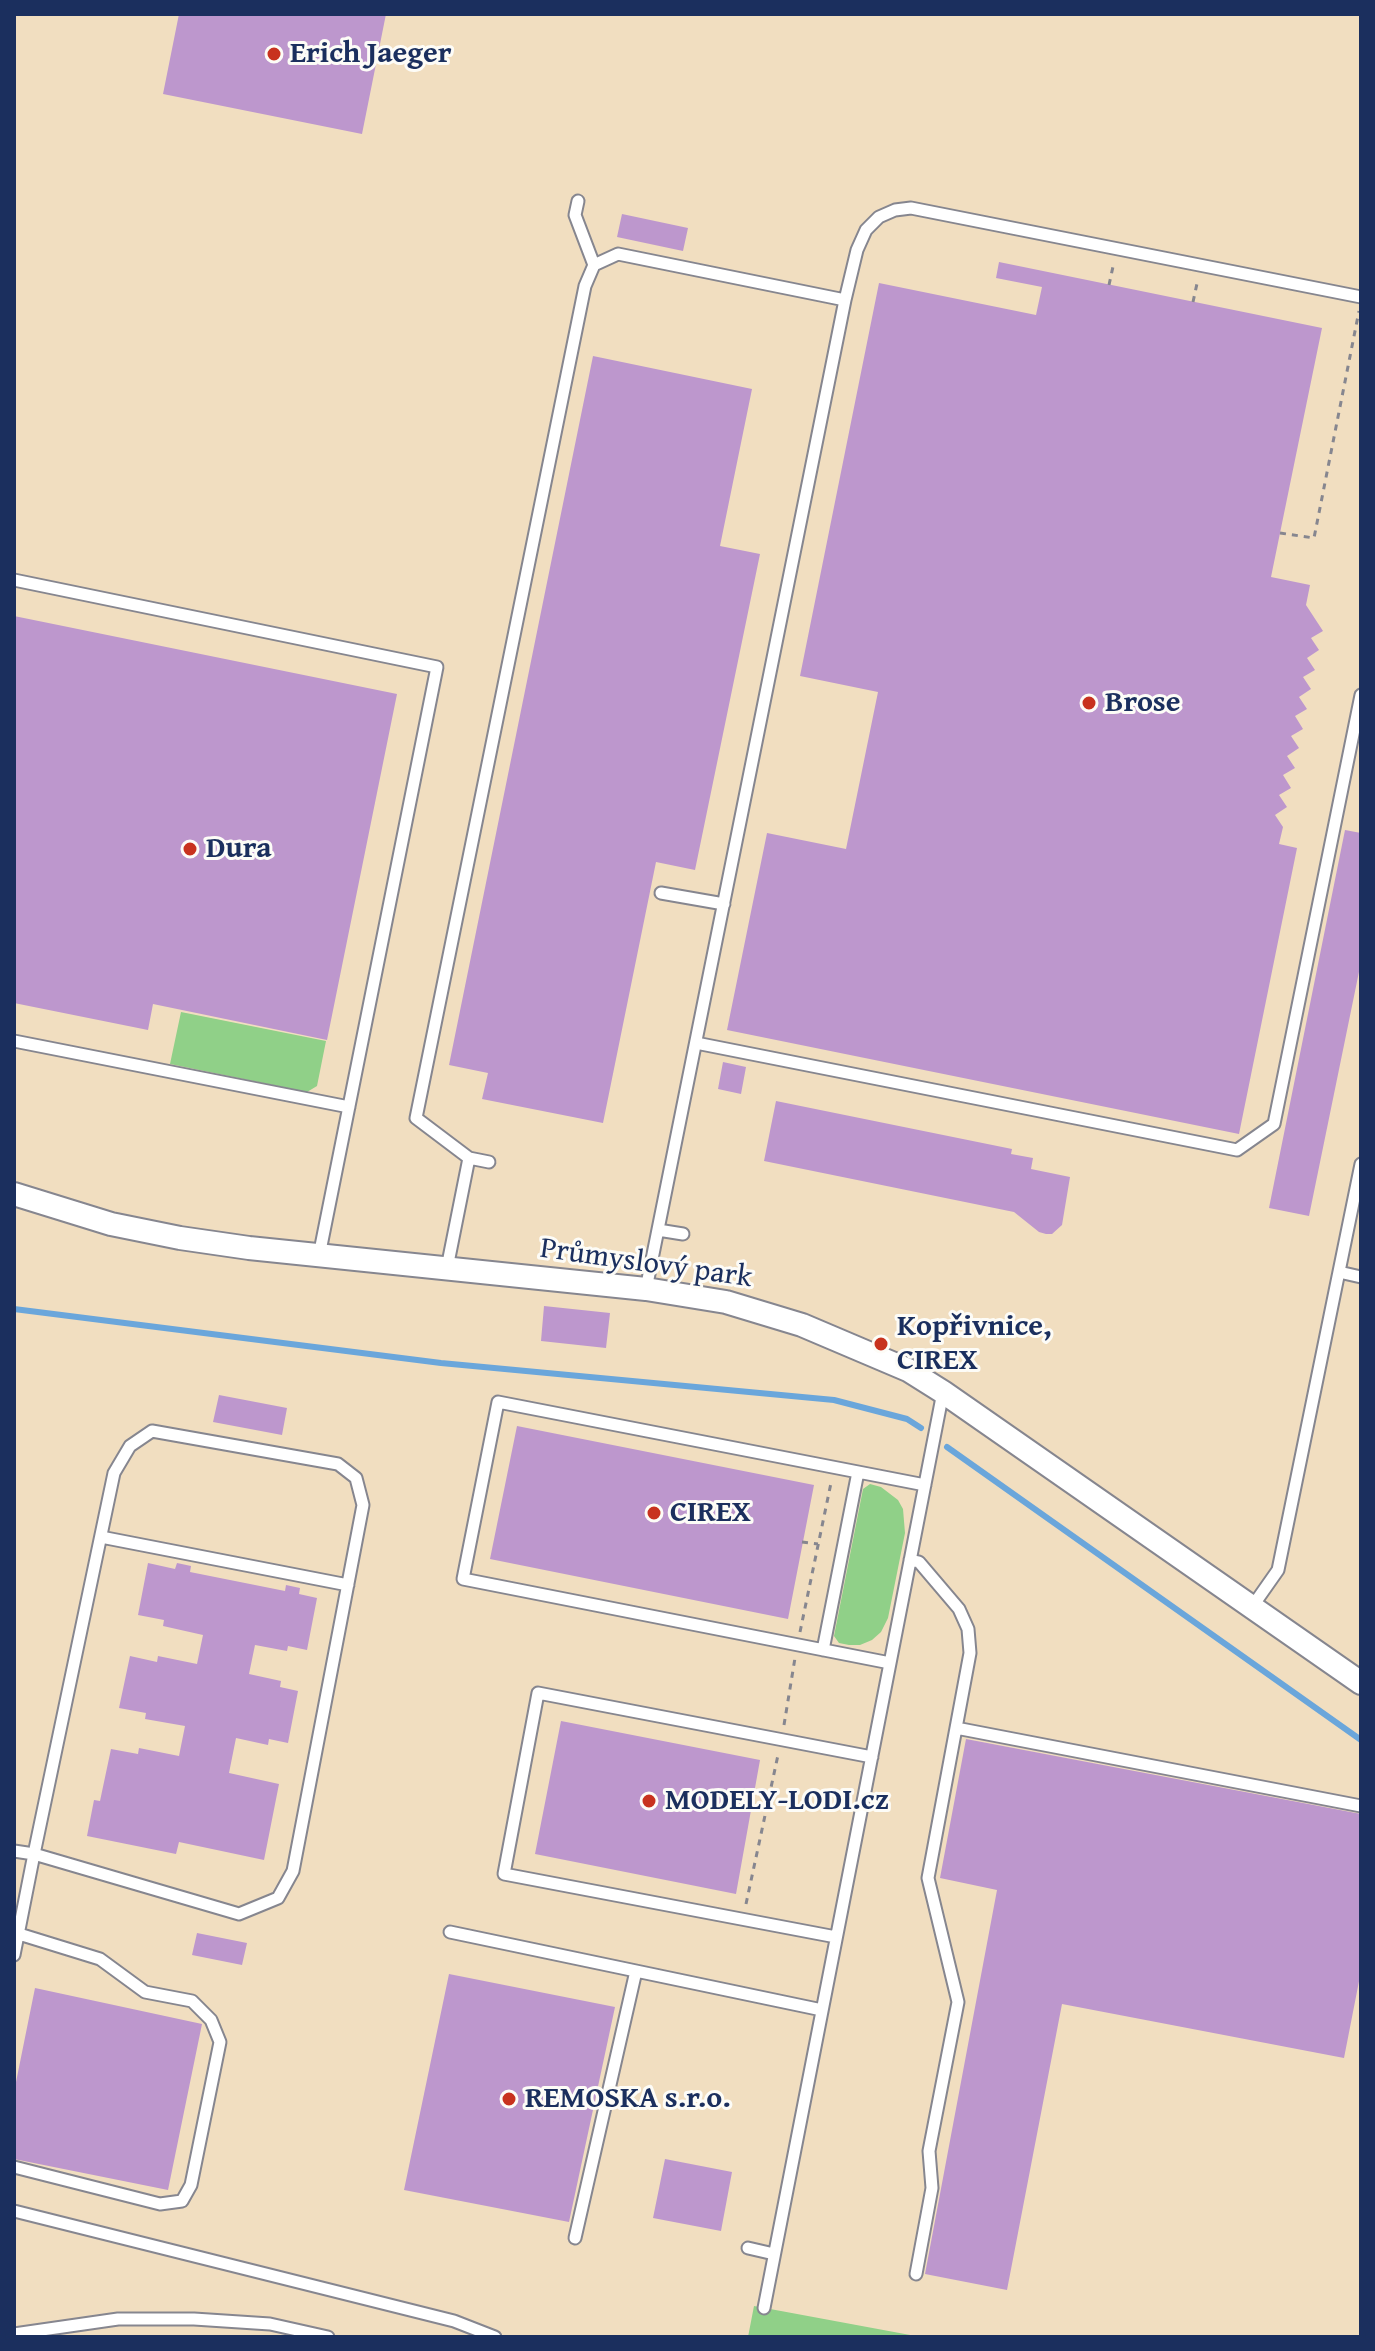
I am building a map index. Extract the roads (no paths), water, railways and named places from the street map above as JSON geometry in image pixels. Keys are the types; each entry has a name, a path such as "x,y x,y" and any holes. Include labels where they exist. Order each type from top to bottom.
{"street":[{"name":"Průmyslový park","path":"14,1194 111,1224 180,1238 319,1256 646,1289 726,1302 765,1312 908,1370 1361,1683"}],"lane":[{"path":"578,201 575,215 594,265"},
{"path":"646,1289 845,300 857,250 866,230 879,217 895,210 911,208 1360,302"},
{"path":"489,1162 469,1158 416,1118 585,286 594,265 618,254 845,300"},
{"path":"14,580 437,667 319,1256"},
{"path":"696,1043 1237,1150 1274,1124 1361,695"},
{"path":"661,893 724,904"},
{"path":"14,1041 349,1107"},
{"path":"447,1268 469,1158"},
{"path":"1252,1607 1278,1570 1361,1164"},
{"path":"658,1230 683,1234"},
{"path":"1339,1272 1361,1277"},
{"path":"764,2308 943,1392"},
{"path":"890,1663 463,1579 468,1550 498,1402 925,1485"},
{"path":"14,1851 34,1854 239,1914 278,1898 293,1871 363,1505 356,1478 338,1464 152,1431 130,1446 114,1473 34,1854 14,1955"},
{"path":"823,1650 858,1472"},
{"path":"101,1537 348,1585"},
{"path":"910,1560 919,1562 959,1609 968,1629 970,1653 928,1878 958,2002 929,2151 932,2188 916,2274"},
{"path":"836,1937 504,1874 538,1693 872,1757"},
{"path":"956,1728 1361,1806"},
{"path":"450,1932 822,2010"},
{"path":"14,2167 160,2204 182,2201 191,2185 220,2042 211,2020 192,2001 145,1992 100,1959 19,1934"},
{"path":"575,2238 636,1971"},
{"path":"14,2211 454,2321 495,2337"},
{"path":"748,2248 774,2254"},
{"path":"14,2334 118,2319 194,2319 270,2324 328,2337"}],"waterway":[{"path":"14,1309 441,1363 834,1400 907,1419 921,1428"},
{"path":"947,1447 1361,1740"}],"place":[{"name":"Erich Jaeger","path":"274,54"},
{"name":"Brose","path":"1089,703"},
{"name":"Dura","path":"190,849"},
{"name":"Kopřivnice, CIREX","path":"881,1344"},
{"name":"CIREX","path":"654,1513"},
{"name":"MODELY-LODI.cz","path":"649,1801"},
{"name":"REMOSKA s.r.o.","path":"509,2099"}]}
